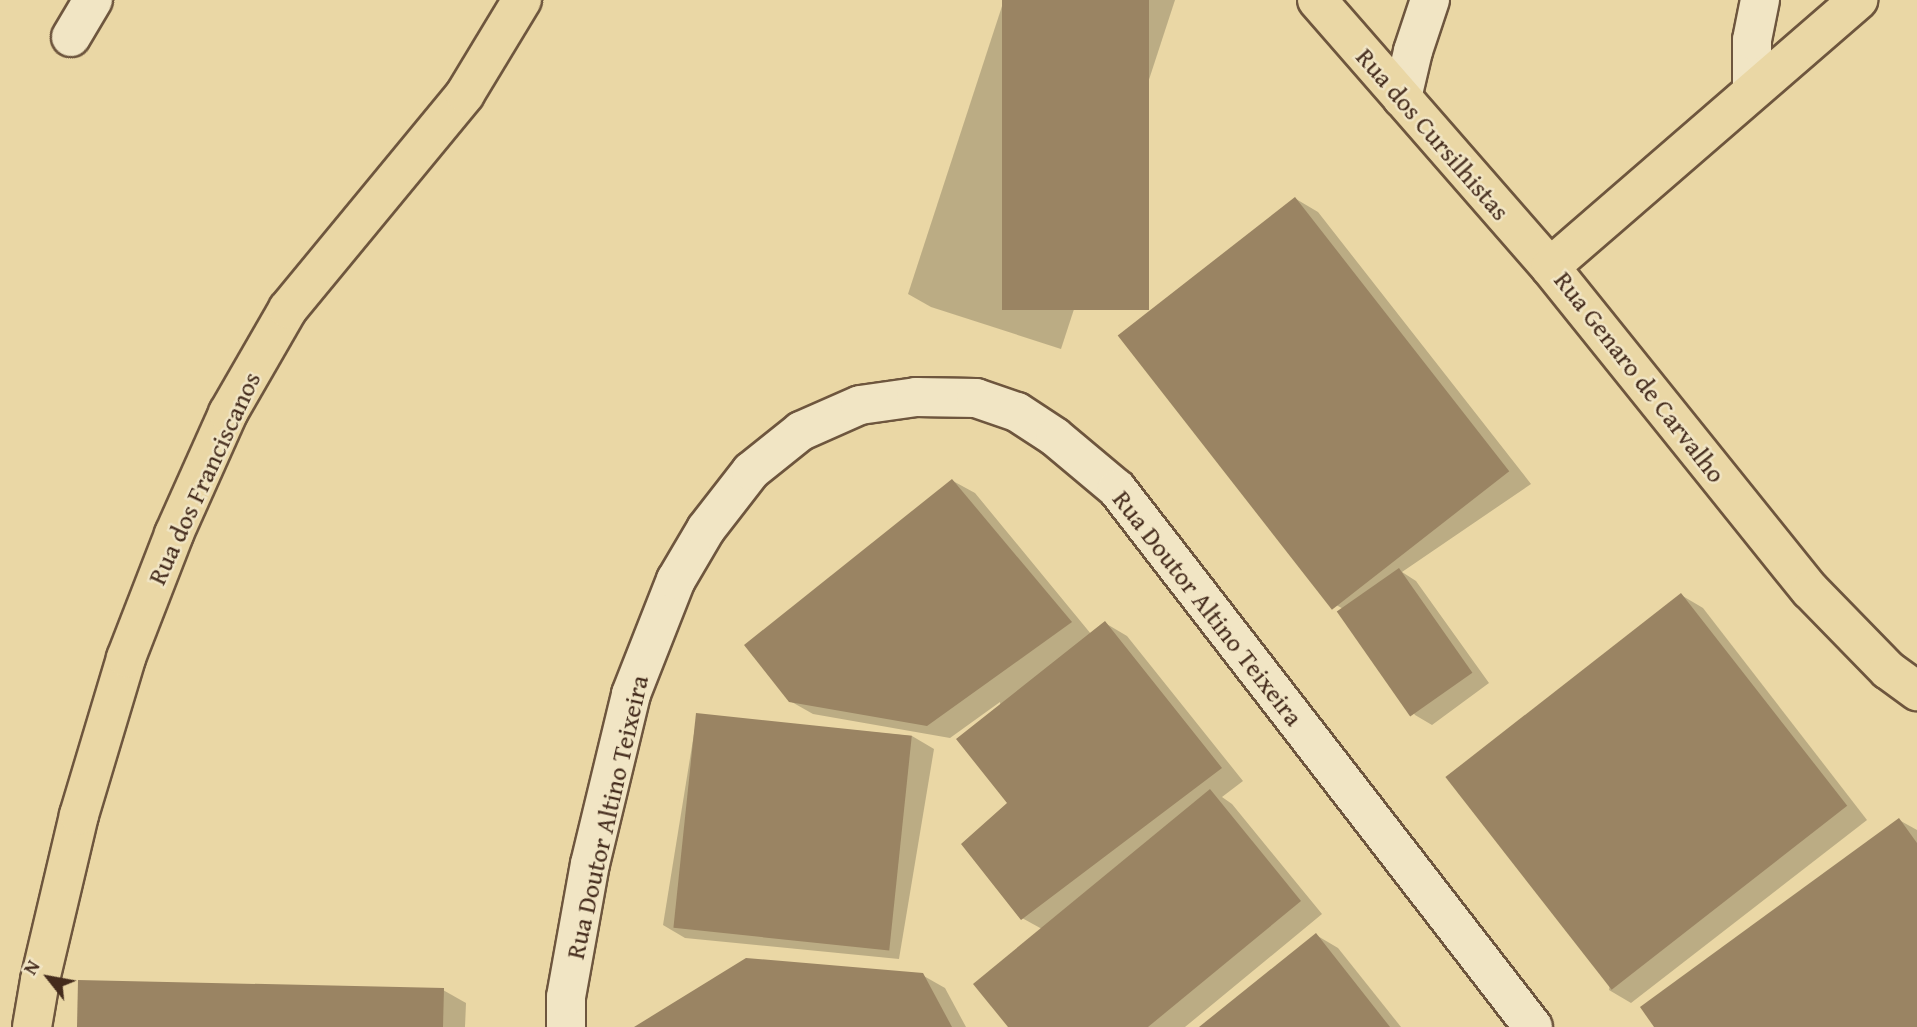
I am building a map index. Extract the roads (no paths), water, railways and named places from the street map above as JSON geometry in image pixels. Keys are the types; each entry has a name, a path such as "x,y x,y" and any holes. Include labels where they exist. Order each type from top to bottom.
{"main road":[{"name":"Rua dos Franciscanos","path":"32,1027 40,980 79,816 126,658 174,534 228,413 288,309 465,94 522,0"},
{"name":"Rua dos Cursilhistas","path":"1317,0 1550,267"},
{"name":"Rua Genaro de Carvalho","path":"1858,0 1550,267 1810,590 1888,670 1917,691"}],"street":[{"path":"71,37 93,0"},
{"path":"1402,99 1413,51 1430,0"},
{"path":"1752,90 1752,40 1760,0"},
{"name":"Rua Doutor Altino Teixeira","path":"566,1027 566,997 590,864 631,694 676,580 706,529 751,471 801,431 860,405 916,397 976,398 1017,412 1055,438 1117,489 1533,1027"}]}
